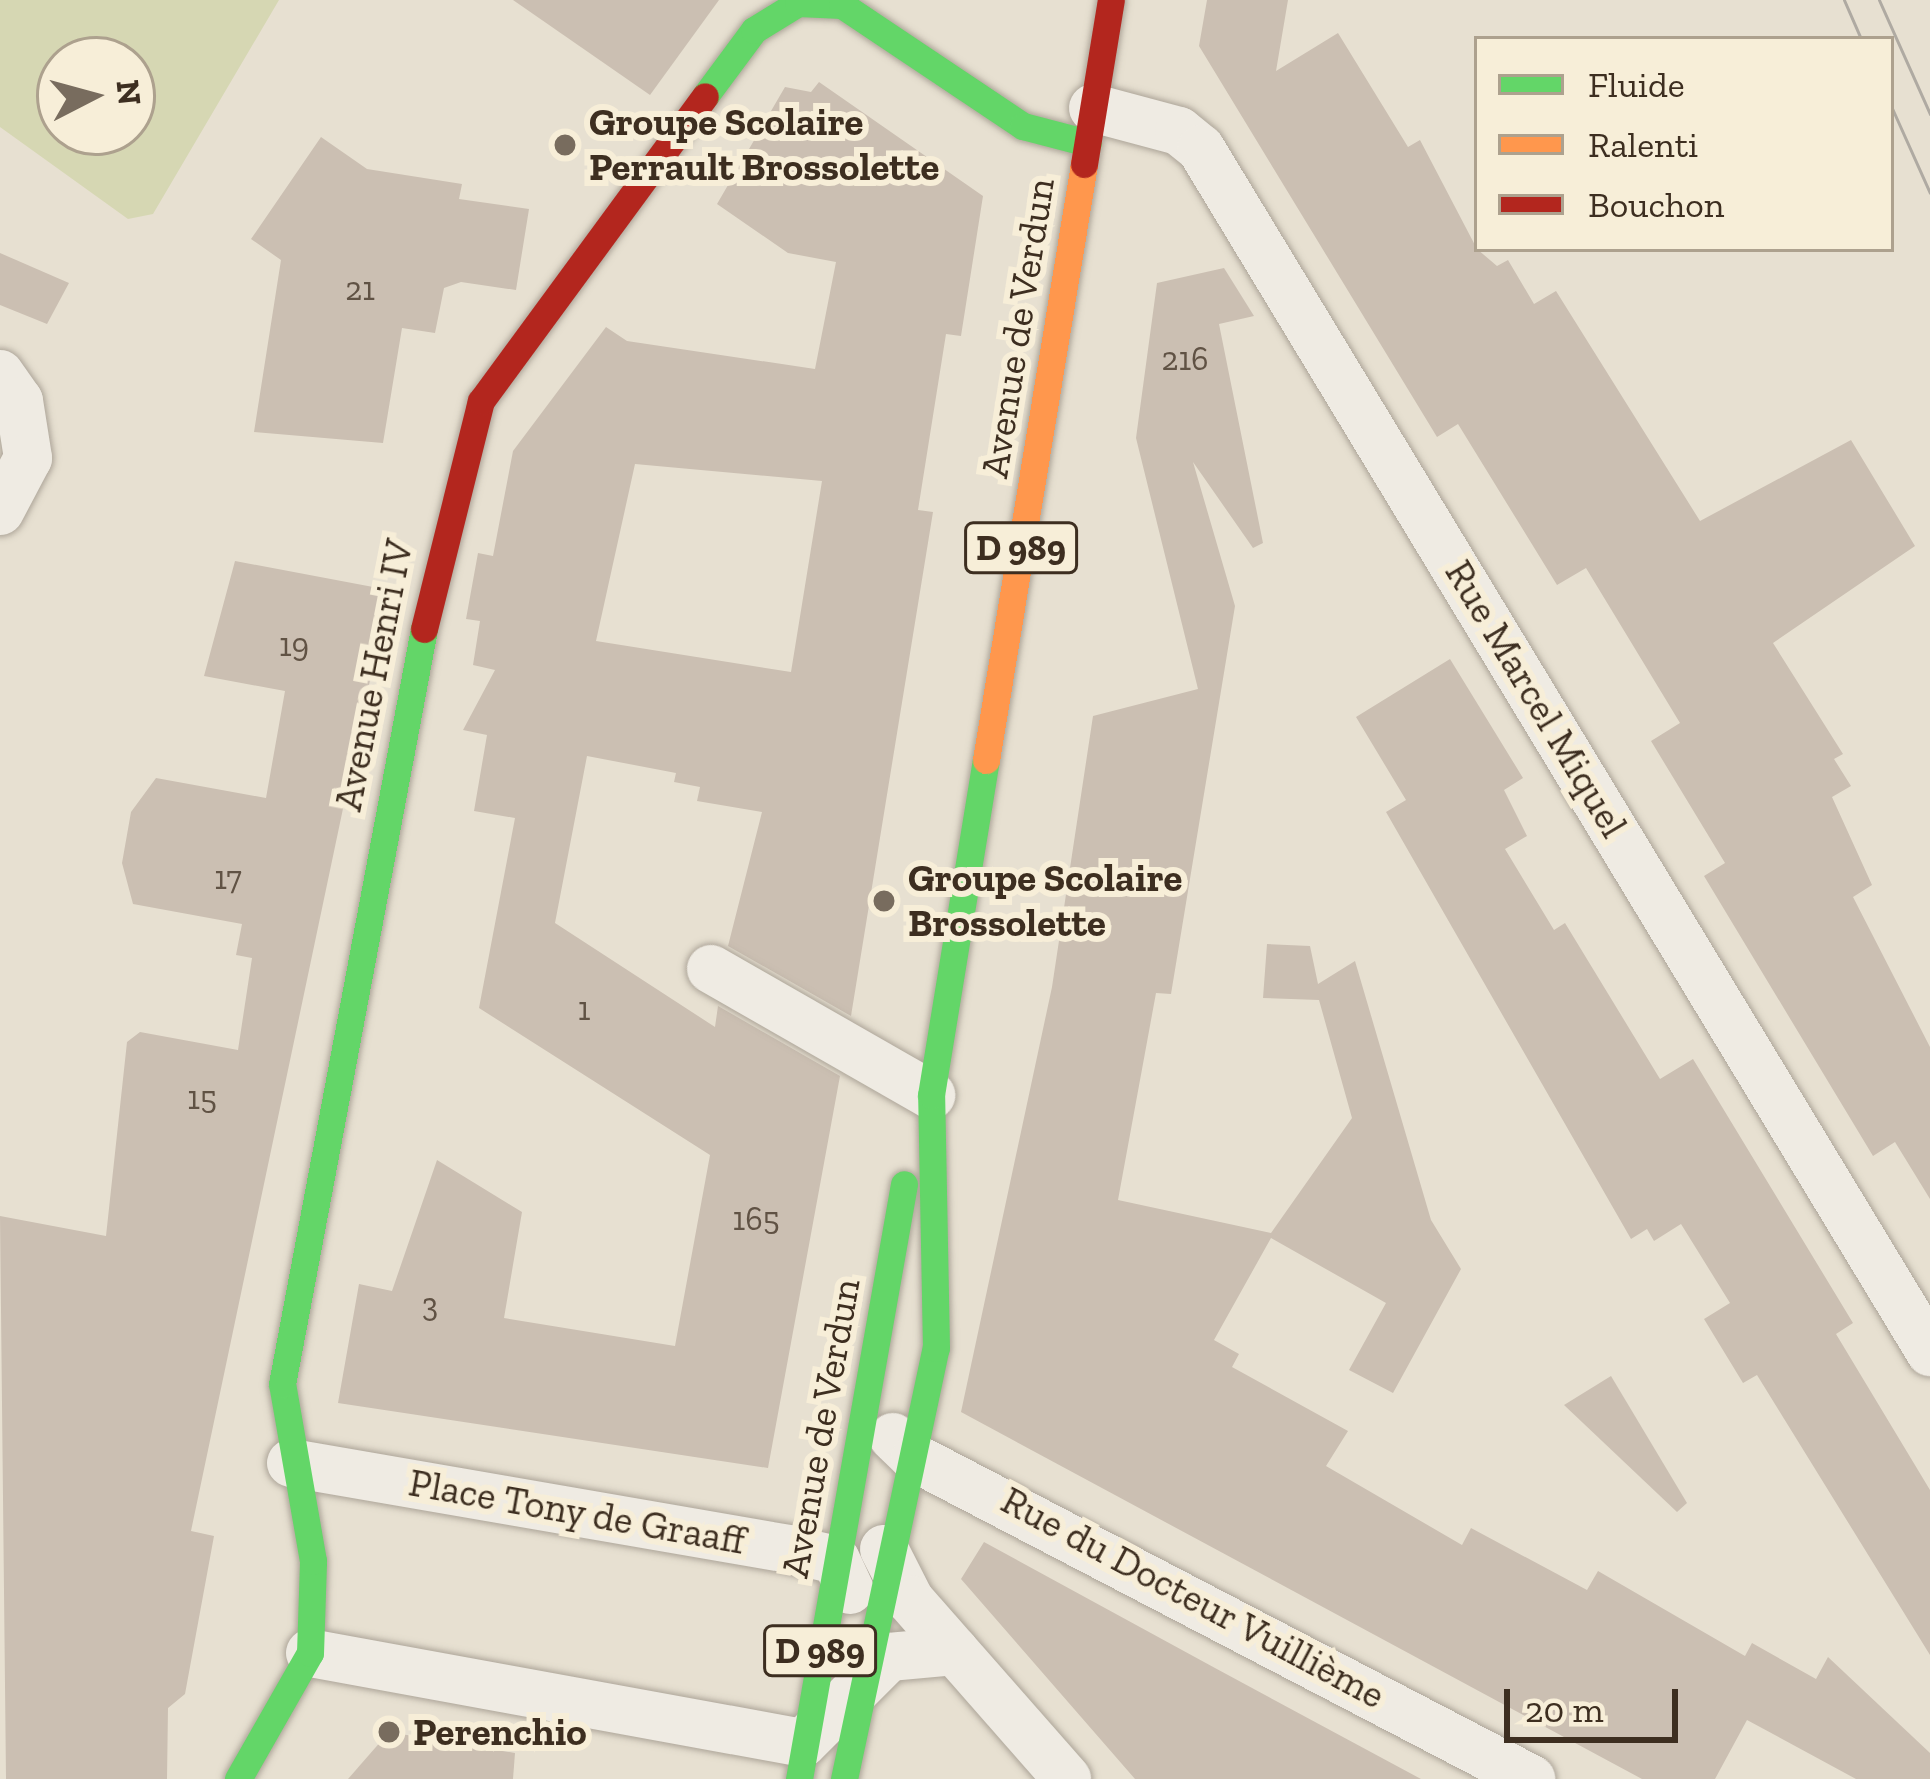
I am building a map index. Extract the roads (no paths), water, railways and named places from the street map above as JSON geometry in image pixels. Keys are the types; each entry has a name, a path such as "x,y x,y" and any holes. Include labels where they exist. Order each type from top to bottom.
{"main road":[{"name":"Avenue de Verdun","path":"844,1779 874,1664 936,1348 931,1095 1111,0"},
{"name":"Avenue Henri IV","path":"238,1779 310,1653 313,1561 291,1463 286,1361 447,508 482,401 754,30 798,3 842,5 1023,127 1090,125"},
{"name":"Avenue de Verdun","path":"801,1761 908,1157 931,1095"}],"street":[{"name":"Rue Marcel Miquel","path":"1090,125 1179,131 1202,149 1930,1352"},
{"path":"0,374 19,401 28,458 0,511"},
{"path":"711,969 931,1095"},
{"name":"Rue du Docteur Vuillième","path":"865,1407 914,1458 1531,1779"},
{"name":"Place Tony de Graaff","path":"291,1463 836,1560"},
{"path":"849,1487 894,1566 955,1651 1066,1779"},
{"path":"836,1560 874,1664"},
{"path":"310,1653 801,1761 874,1664 904,1651 955,1651"}],"tram line":[{"path":"1844,0 1860,36"},
{"path":"1879,0 1930,114"},
{"path":"1894,113 1930,193"}],"place":[{"name":"Groupe Scolaire Perrault Brossolette","path":"565,145"},
{"name":"Groupe Scolaire Brossolette","path":"884,901"},
{"name":"Perenchio","path":"389,1732"}]}
